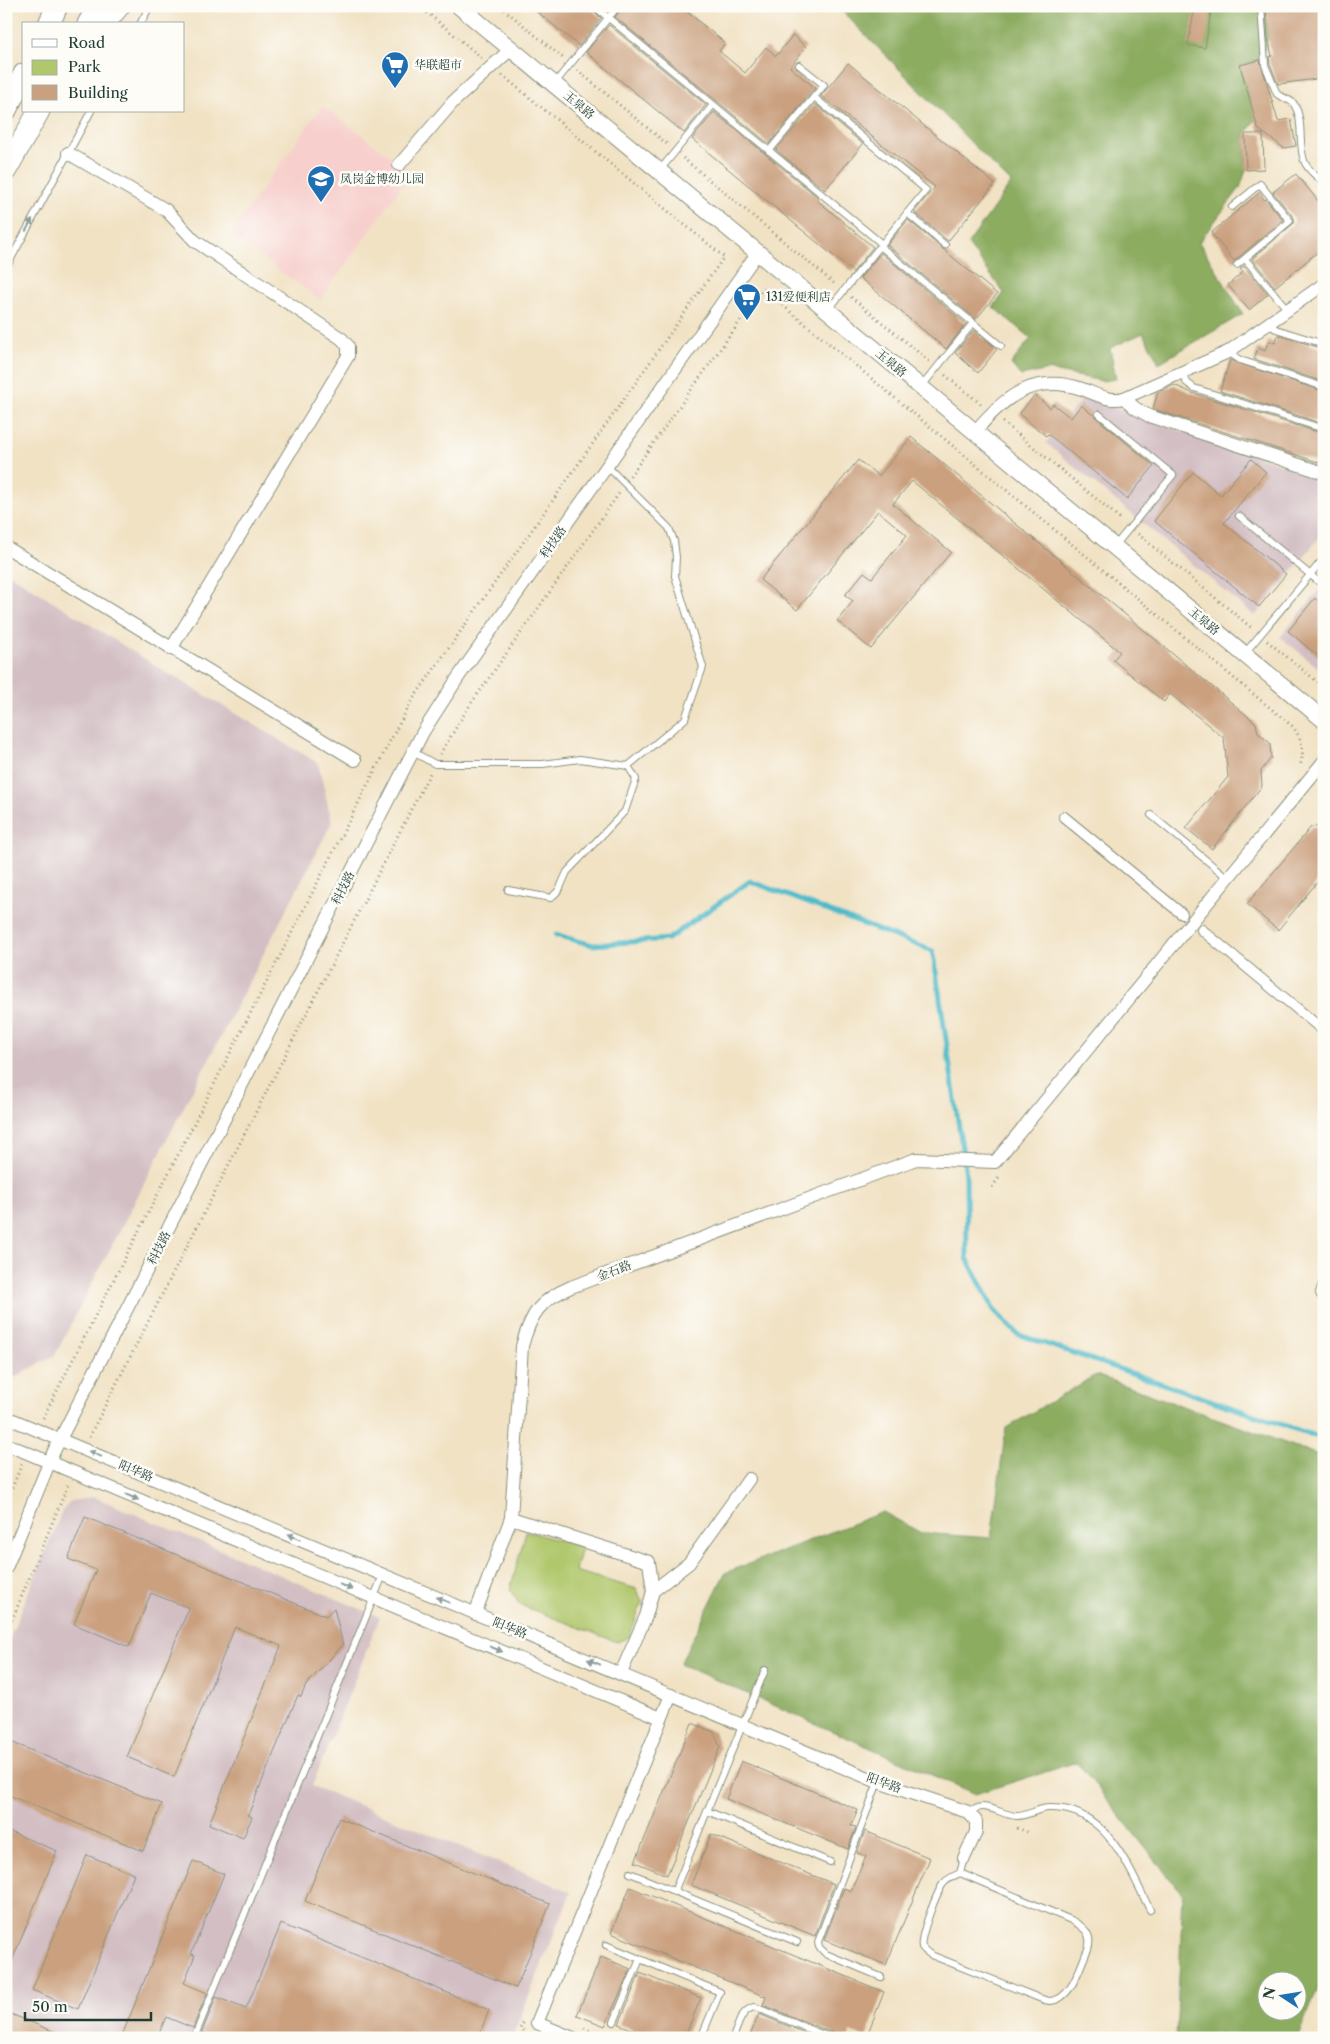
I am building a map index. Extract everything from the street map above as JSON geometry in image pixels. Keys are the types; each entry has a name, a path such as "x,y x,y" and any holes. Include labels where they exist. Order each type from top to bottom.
{"highway":[{"path":"50,22 57,6"},
{"path":"89,22 98,6"},
{"path":"106,22 119,6"},
{"path":"6,110 22,78"},
{"path":"6,170 38,112"}],"street":[{"name":"玉泉路","path":"459,6 1324,720"},
{"path":"399,165 453,102 511,49"},
{"path":"68,152 166,210 195,241 342,339 348,346 348,356 171,649"},
{"name":"科技路","path":"6,1568 60,1440 435,712 758,252"},
{"path":"975,432 991,412 1011,397 1043,384 1071,386 1109,399 1124,398 1228,352 1324,284"},
{"path":"1124,398 1142,412 1162,421 1324,473"},
{"path":"6,547 355,760"},
{"path":"1228,878 1324,761"},
{"path":"1064,817 1182,914"},
{"name":"金石路","path":"475,1614 511,1518 522,1346 528,1325 538,1307 553,1295 916,1159 996,1162 1228,878"},
{"path":"1202,930 1324,1031"},
{"name":"阳华路","path":"6,1417 878,1782 968,1812"},
{"name":"阳华路","path":"6,1444 661,1718"},
{"path":"653,1591 690,1563 749,1478"},
{"path":"511,1518 649,1562 653,1591 646,1616 621,1673"},
{"path":"573,2038 537,2023 671,1695"},
{"path":"964,1858 976,1832 976,1821 968,1812"}],"lane":[{"path":"141,22 150,6"},
{"path":"594,6 1001,346"},
{"path":"554,84 618,6"},
{"path":"1261,6 1267,70 1277,94 1290,101 1295,107 1304,160 1310,170 1324,183"},
{"path":"769,151 824,85 799,65"},
{"path":"814,97 926,190 828,310"},
{"path":"659,171 713,105"},
{"path":"6,268 90,112"},
{"path":"1232,207 1260,184 1290,221 1238,265"},
{"path":"907,213 946,244"},
{"path":"1245,259 1288,310"},
{"path":"921,387 973,323"},
{"path":"1268,324 1276,329 1324,344"},
{"path":"1228,352 1240,360 1324,387"},
{"path":"1182,373 1186,382 1194,388 1324,429"},
{"path":"1099,414 1173,475 1114,547"},
{"path":"413,752 435,764 543,764 580,759 628,766 685,719 703,667 675,576 676,556 674,542 669,528 607,466"},
{"path":"1239,516 1324,586"},
{"path":"1245,654 1324,558"},
{"path":"508,890 551,898 559,890 567,872 625,811 636,779 628,766"},
{"path":"1150,815 1228,878"},
{"path":"194,2038 383,1575"},
{"path":"674,1892 765,1670"},
{"path":"878,1782 818,1942 819,1948 826,1954 881,1977"},
{"path":"968,1812 982,1807 1017,1816 1047,1808 1063,1809 1079,1814 1096,1823 1120,1852 1150,1910"},
{"path":"707,1811 830,1862"},
{"path":"960,1873 964,1858"},
{"path":"630,1873 797,1942"},
{"path":"960,1873 1071,1920 1082,1926 1088,1933 1090,1943 1088,1950 1069,1990 1061,1998 1050,2001 1039,1998 931,1955 922,1948 921,1940 924,1929 943,1884 951,1877 960,1873"},
{"path":"606,1945 720,1992 701,2038"},
{"path":"614,2022 640,1959"},
{"path":"733,2038 745,2011 755,2007 831,2038"}],"path":[{"path":"419,6 724,257"},
{"path":"500,6 568,63"},
{"path":"576,69 837,285"},
{"path":"627,482 763,289 1292,726 1297,733 1302,747 1302,757 1298,771"},
{"path":"845,292 1324,687"},
{"path":"88,1439 435,764 468,708 621,490"},
{"path":"6,1502 22,1463"},
{"path":"6,1634 68,1482"}],"shaded area":[{"name":"凤岗金博幼儿园","path":"322,106 412,172 320,300 230,234"},
{"path":"1085,395 1138,417 1324,478 1324,532 1255,616 1046,443"},
{"path":"6,572 156,666 318,763 332,822 55,1355 6,1382"},
{"path":"1324,584 1324,672 1280,637"},
{"path":"94,1497 380,1617 312,1786 571,1892 512,2038 6,2038 6,1647 62,1511 71,1501"}],"green space":[{"path":"837,6 1288,6 1265,9 1268,37 1260,60 1240,65 1256,119 1245,135 1246,170 1240,188 1199,242 1243,314 1159,363 1143,333 1110,348 1116,379 1102,381 1048,370 1021,376 1011,364 1031,338 993,307 1004,293 968,244 1011,183"},
{"path":"1096,1375 1324,1457 1324,1974 1308,2012 1308,1972 1258,1972 1258,2022 1304,2022 1297,2038 1176,2038 1183,1895 1077,1762 975,1794 680,1664 725,1573 883,1512 921,1533 991,1538 1006,1428"},
{"path":"526,1531 581,1547 575,1571 637,1589 642,1602 629,1637 617,1642 520,1605 510,1590"}],"building":[{"path":"530,6 589,6 601,18 579,46"},
{"path":"623,6 680,6 725,43 719,51 745,73 766,47 776,56 793,35 806,47 790,67 815,88 769,144 615,17"},
{"path":"1195,6 1212,6 1205,48 1188,45"},
{"path":"1288,6 1324,6 1324,78 1278,84 1270,64 1269,57 1272,56 1268,38 1266,9"},
{"path":"609,25 706,105 684,133 586,52"},
{"path":"1260,60 1278,121 1291,119 1296,146 1284,148 1258,129 1240,65"},
{"path":"848,63 995,184 948,241 914,212 935,187 821,96"},
{"path":"815,104 863,144 825,190 776,150"},
{"path":"714,112 819,198 817,200 873,247 853,272 692,139"},
{"path":"1245,134 1263,134 1264,169 1246,170"},
{"path":"1296,174 1324,208 1324,247 1275,287 1252,259 1294,223 1294,218 1273,192"},
{"path":"1260,192 1264,200 1266,199 1283,220 1234,261 1211,233"},
{"path":"908,220 997,294 976,319 887,245"},
{"path":"881,253 966,324 946,349 860,278"},
{"path":"1244,266 1268,294 1249,310 1228,285 1243,272 1240,269"},
{"path":"974,330 997,349 978,373 955,353"},
{"path":"1278,335 1324,349 1324,382 1254,359 1258,348 1265,351 1268,341 1275,343"},
{"path":"1230,360 1324,392 1324,413 1321,423 1220,391"},
{"path":"1174,385 1192,393 1324,434 1324,464 1153,409 1158,392"},
{"path":"1035,395 1050,408 1053,404 1071,418 1081,405 1154,466 1127,499 1048,434 1046,436 1019,414"},
{"path":"911,437 1256,723 1258,733 1270,743 1271,758 1261,771 1262,786 1212,849 1186,828 1228,777 1224,738 1170,694 1164,702 1113,660 1120,652 912,481 893,504 951,552 871,649 837,621 853,601 845,595 864,572 872,578 907,535 878,511 797,610 760,580 858,460 879,476"},
{"path":"1251,459 1266,472 1224,523 1286,574 1259,607 1154,521 1193,472 1221,495"},
{"path":"1315,598 1324,606 1324,661 1288,631"},
{"path":"1324,826 1324,874 1278,930 1247,904 1311,827"},
{"path":"85,1517 326,1616 334,1608 343,1645 306,1685 301,1697 298,1695 248,1815 252,1817 243,1838 209,1824 281,1646 235,1627 174,1777 127,1757 189,1608 151,1593 129,1647 74,1624 96,1570 68,1559"},
{"path":"692,1723 714,1732 720,1747 667,1875 635,1862"},
{"path":"6,1740 162,1804 143,1851 6,1794"},
{"path":"741,1761 858,1810 851,1826 856,1827 848,1849 726,1799"},
{"path":"339,1818 550,1904 516,1988 305,1901"},
{"path":"6,1830 57,1851 7,1973 6,1973"},
{"path":"865,1831 930,1858 886,1965 824,1940 844,1888 851,1891 866,1856 857,1853"},
{"path":"711,1834 834,1884 815,1936 691,1885"},
{"path":"87,1855 134,1874 78,2009 32,1990"},
{"path":"193,1861 224,1874 191,1954 195,1955 184,1983 207,1993 193,2028 166,2017 157,2038 121,2038"},
{"path":"630,1887 884,1992 866,2038 850,2032 849,2038 836,2038 833,2033 763,2005 766,1997 611,1933"},
{"path":"281,1924 489,2010 478,2038 217,2038 202,2032 216,1997 246,2009"},
{"path":"601,1957 631,1969 605,2026 577,2015"},
{"path":"640,1973 701,1998 684,2038 653,2038 619,2024"},
{"path":"6,2012 67,2037 67,2038 6,2038"},
{"path":"759,2014 817,2038 749,2038"}],"waterway":[{"path":"556,935 593,945 668,939 750,881 933,951 966,1175 967,1258 994,1310 1017,1334 1324,1439"}],"place":[{"name":"华联超市","path":"395,89"},
{"name":"凤岗金博幼儿园","path":"321,203"},
{"name":"131爱便利店","path":"747,321"}]}
